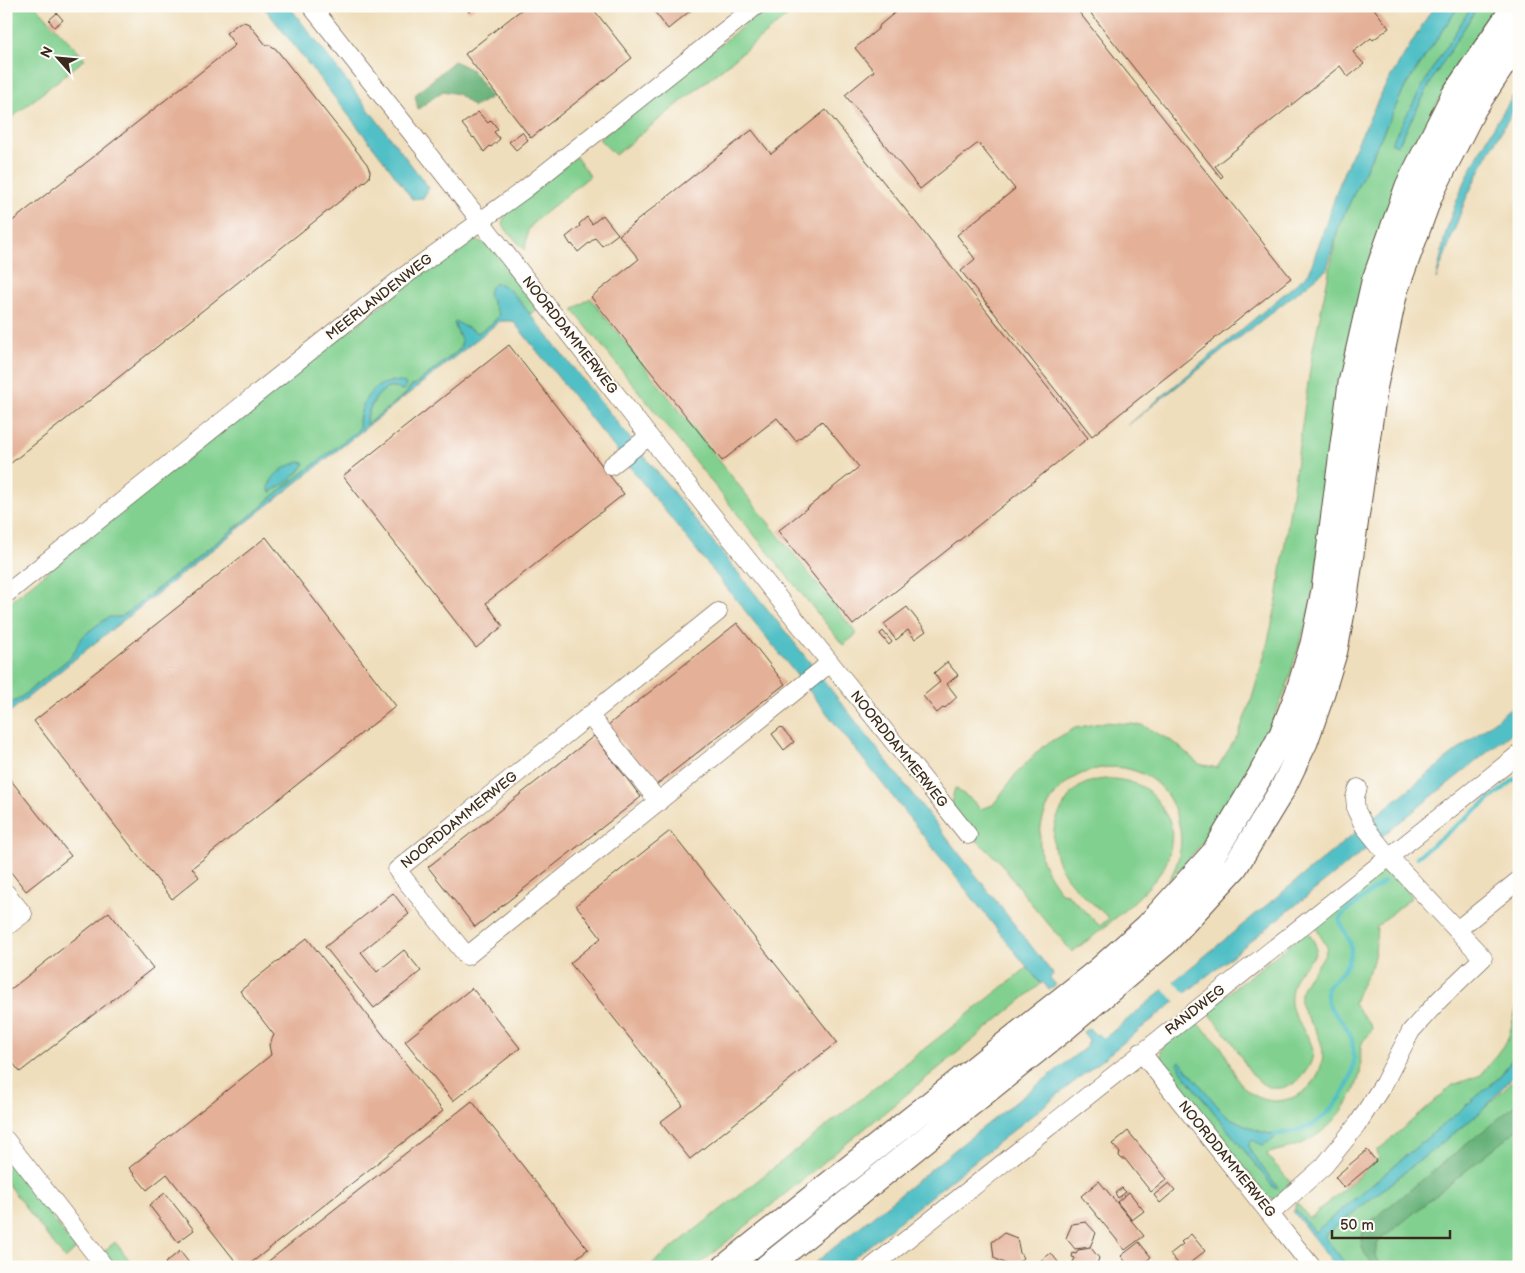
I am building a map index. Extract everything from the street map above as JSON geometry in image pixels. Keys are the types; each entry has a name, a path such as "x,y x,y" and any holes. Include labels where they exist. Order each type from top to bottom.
{"highway":[{"path":"725,1267 1098,970 1148,926 1214,853 1260,776 1282,734 1298,693 1313,644 1324,590 1351,383 1374,282 1408,186 1454,95 1515,6"},
{"path":"767,1267 1058,1034 1165,944 1235,867 1282,790 1305,742 1335,650 1345,596 1375,385 1395,291 1430,195 1474,108 1519,40"}],"street":[{"name":"NOORDDAMMERWEG","path":"311,6 646,438 968,836"},
{"name":"MEERLANDENWEG","path":"6,594 404,277 533,182 756,6"},
{"path":"613,465 646,438"},
{"name":"NOORDDAMMERWEG","path":"718,612 397,870 467,956 828,665"},
{"path":"589,715 659,802"},
{"name":"RANDWEG","path":"872,1267 1519,754"},
{"path":"1270,1214 1324,1166 1356,1125 1384,1083 1411,1031 1440,999 1483,958 1364,826 1356,810 1355,797 1358,788"},
{"path":"1457,930 1519,880"},
{"path":"6,893 23,914 6,927"},
{"name":"NOORDDAMMERWEG","path":"1142,1052 1312,1267"},
{"path":"6,1140 105,1267"}],"green space":[{"path":"6,6 36,6 85,59 6,122"},
{"path":"769,6 800,6 615,155 599,139"},
{"path":"1459,6 1472,6 1431,71 1398,145 1433,78 1478,6 1497,6 1455,71 1409,156 1372,254 1309,613 1285,692 1259,752 1228,807 1200,846 1167,883 1176,866 1180,850 1179,823 1165,792 1149,777 1129,769 1108,767 1086,772 1067,783 1052,799 1040,831 1042,860 1050,877 1061,893 1067,894 1100,926 1109,918 1072,884 1062,870 1056,856 1054,848 1055,826 1060,812 1068,799 1078,788 1102,779 1120,780 1136,784 1152,795 1171,825 1172,836 1167,861 1152,884 1125,910 1072,952 999,861 969,833 951,803 955,788 972,800 980,809 993,805 1015,775 1042,747 1075,728 1105,722 1142,725 1175,743 1199,764 1217,768 1238,735 1252,698 1276,606 1313,349 1339,225 1405,87"},
{"path":"454,61 472,70 491,97 474,107 458,94 443,91 418,109 415,95"},
{"path":"576,157 590,176 535,221 528,230 525,250 507,231 502,222 507,213"},
{"path":"466,241 482,242 494,250 538,309 530,314 513,293 488,294 499,315 493,323 478,333 454,325 462,342 459,350 410,387 407,393 366,425 370,409 380,393 389,388 405,390 405,383 390,381 359,417 360,428 357,432 121,617 106,619 89,631 70,658 19,699 6,706 6,605 455,247","holes":["305,463 298,473 271,492 270,482 280,472"]},
{"path":"590,298 857,634 843,645 573,310"},
{"path":"1384,872 1394,875 1401,881 1412,897 1377,926 1372,964 1355,999 1354,1004 1372,1027 1362,1043 1360,1074 1346,1106 1323,1131 1299,1145 1266,1154 1293,1185 1275,1199 1268,1198 1162,1068 1161,1050 1167,1041 1307,931 1315,943 1316,951 1313,958 1299,972 1296,978 1292,987 1291,1001 1296,1017 1310,1040 1313,1056 1309,1066 1298,1081 1282,1088 1271,1088 1264,1084 1251,1073 1233,1043 1209,1013 1197,1023 1221,1046 1240,1083 1249,1092 1266,1100 1279,1101 1294,1097 1305,1090 1317,1077 1323,1055 1322,1044 1300,1003 1302,989 1322,960 1327,947 1315,926 1376,874","holes":["1180,1062 1226,1116 1257,1131 1275,1135 1252,1140 1249,1144 1250,1151 1278,1188 1274,1188 1182,1072"]},
{"path":"1028,967 1041,984 696,1267 648,1267"},
{"path":"1519,999 1519,1049 1500,1077 1315,1232 1295,1209 1296,1202 1309,1218 1313,1216 1379,1158 1377,1151 1453,1085 1481,1075 1508,1039"},
{"path":"1519,1074 1519,1267 1348,1267 1324,1236 1482,1111"},
{"path":"1519,1102 1519,1128 1378,1242 1375,1256 1384,1267 1374,1267 1361,1245 1362,1234 1370,1222"},
{"path":"7,1158 76,1249 65,1259 6,1182"},
{"path":"115,1242 135,1267 113,1267 102,1253"}],"water":[{"path":"263,6 289,6 429,188 423,198 412,199"},
{"path":"1434,6 1459,6 1405,87 1339,225 1327,269 1128,425 1309,273 1344,171 1384,88"},
{"path":"1472,6 1478,6 1433,78 1398,145 1391,143 1431,71"},
{"path":"1519,87 1519,100 1485,160 1465,201 1436,279 1444,241 1456,202 1490,134"},
{"path":"494,284 501,284 513,293 793,641 1053,974 1050,978 1056,985 1049,990 1043,982 1041,984 513,321 500,321 6,715 6,706 19,699 70,658 74,654 80,640 89,631 109,617 121,617 357,431 362,407 375,388 389,382 405,383 406,385 404,390 390,387 376,398 370,409 366,425 407,393 410,387 459,350 462,342 454,323 456,322 478,333 493,323 499,315 488,294"},
{"path":"299,462 305,463 294,476 271,492 269,491 272,480 279,472"},
{"path":"1519,701 1519,727 842,1267 810,1267 1086,1047 1089,1040 1083,1032 1089,1028 1096,1035 1098,1034 1103,1038 1106,1037"},
{"path":"1519,1049 1519,1069 1482,1111 1324,1236 1348,1267 1336,1267 1293,1211 1295,1209 1315,1232 1500,1077"},
{"path":"1180,1061 1226,1116 1257,1131 1275,1135 1274,1139 1263,1145 1252,1140 1249,1144 1250,1151 1278,1188 1274,1188 1182,1072 1178,1063"}],"pier":[{"path":"1172,980 1187,994 1176,1002 1162,988"}],"building":[{"path":"464,6 476,6 469,12"},
{"path":"526,6 598,6 594,10 632,58 531,138 465,54"},
{"path":"650,6 696,6 668,29"},
{"path":"907,6 1074,6 1291,278 1092,436 961,271 975,259 957,235 1015,189 978,143 920,189 845,95 874,71 855,48 898,10 902,11"},
{"path":"1085,6 1372,6 1389,28 1373,40 1371,38 1353,52 1364,64 1348,77 1340,66 1215,166 1223,176 1221,178"},
{"path":"57,13 63,20 54,27 49,20"},
{"path":"239,23 249,24 266,45 276,49 367,164 370,171 369,178 6,467 6,226 235,45 226,33"},
{"path":"826,110 1088,438 853,625 778,531 859,467 822,421 796,441 777,418 722,461 591,297 639,259 619,235 713,160 752,130 771,154"},
{"path":"478,112 488,123 491,120 498,129 494,132 500,139 484,152 462,124"},
{"path":"522,132 528,140 516,150 509,142"},
{"path":"603,215 618,234 602,246 595,238 578,252 566,237 580,226 579,224 587,217 592,224"},
{"path":"509,345 624,494 486,603 503,626 476,648 343,476"},
{"path":"266,537 396,706 192,868 199,877 172,899 34,721"},
{"path":"907,607 926,631 915,639 908,630 896,640 884,624"},
{"path":"737,623 785,684 656,785 608,725"},
{"path":"883,631 892,642 889,645 880,634"},
{"path":"947,662 958,675 947,684 957,697 937,713 923,696 940,682 934,673"},
{"path":"781,727 794,742 784,750 772,734"},
{"path":"594,736 641,797 475,927 428,867"},
{"path":"6,774 71,856 26,891 6,866"},
{"path":"670,831 837,1042 690,1159 660,1122 683,1105 570,963 601,938 576,905"},
{"path":"393,893 409,914 361,952 377,972 404,950 421,971 374,1008 325,947"},
{"path":"109,912 153,968 20,1072 6,1054 6,993"},
{"path":"307,938 443,1111 246,1267 240,1267 167,1174 147,1190 129,1168 271,1055 269,1045 274,1035 240,991"},
{"path":"472,988 520,1048 453,1101 405,1041"},
{"path":"472,1101 588,1249 564,1267 261,1267"},
{"path":"1128,1131 1167,1179 1151,1192 1125,1159 1119,1156 1120,1153 1112,1144"},
{"path":"1367,1150 1376,1161 1344,1188 1335,1177"},
{"path":"1099,1181 1144,1236 1125,1250 1081,1196"},
{"path":"1169,1183 1175,1190 1160,1203 1154,1195"},
{"path":"1122,1188 1126,1192 1118,1198 1115,1193"},
{"path":"1129,1192 1144,1211 1132,1220 1117,1202"},
{"path":"165,1193 194,1230 178,1242 149,1205"},
{"path":"1086,1222 1096,1233 1090,1247 1075,1249 1066,1238 1072,1224"},
{"path":"1004,1233 1017,1238 1023,1258 1012,1267 994,1258 992,1242"},
{"path":"1191,1234 1205,1251 1190,1263 1193,1267 1181,1267 1170,1254 1183,1244 1181,1242"},
{"path":"1139,1242 1151,1257 1139,1267 1130,1267 1121,1256"},
{"path":"1091,1248 1099,1258 1096,1267 1077,1267 1073,1262 1075,1258 1072,1257 1073,1253 1076,1254 1078,1250"},
{"path":"180,1251 192,1267 168,1267 165,1263"},
{"path":"1051,1253 1062,1267 1044,1267 1040,1261"}],"waterway":[{"path":"1417,857 1519,776"},
{"path":"1275,1135 1299,1130 1314,1124 1332,1108 1346,1089 1353,1067 1353,1045 1346,1026 1328,1003 1327,987 1345,968 1350,956 1350,942 1340,920 1344,913 1384,882"}]}
